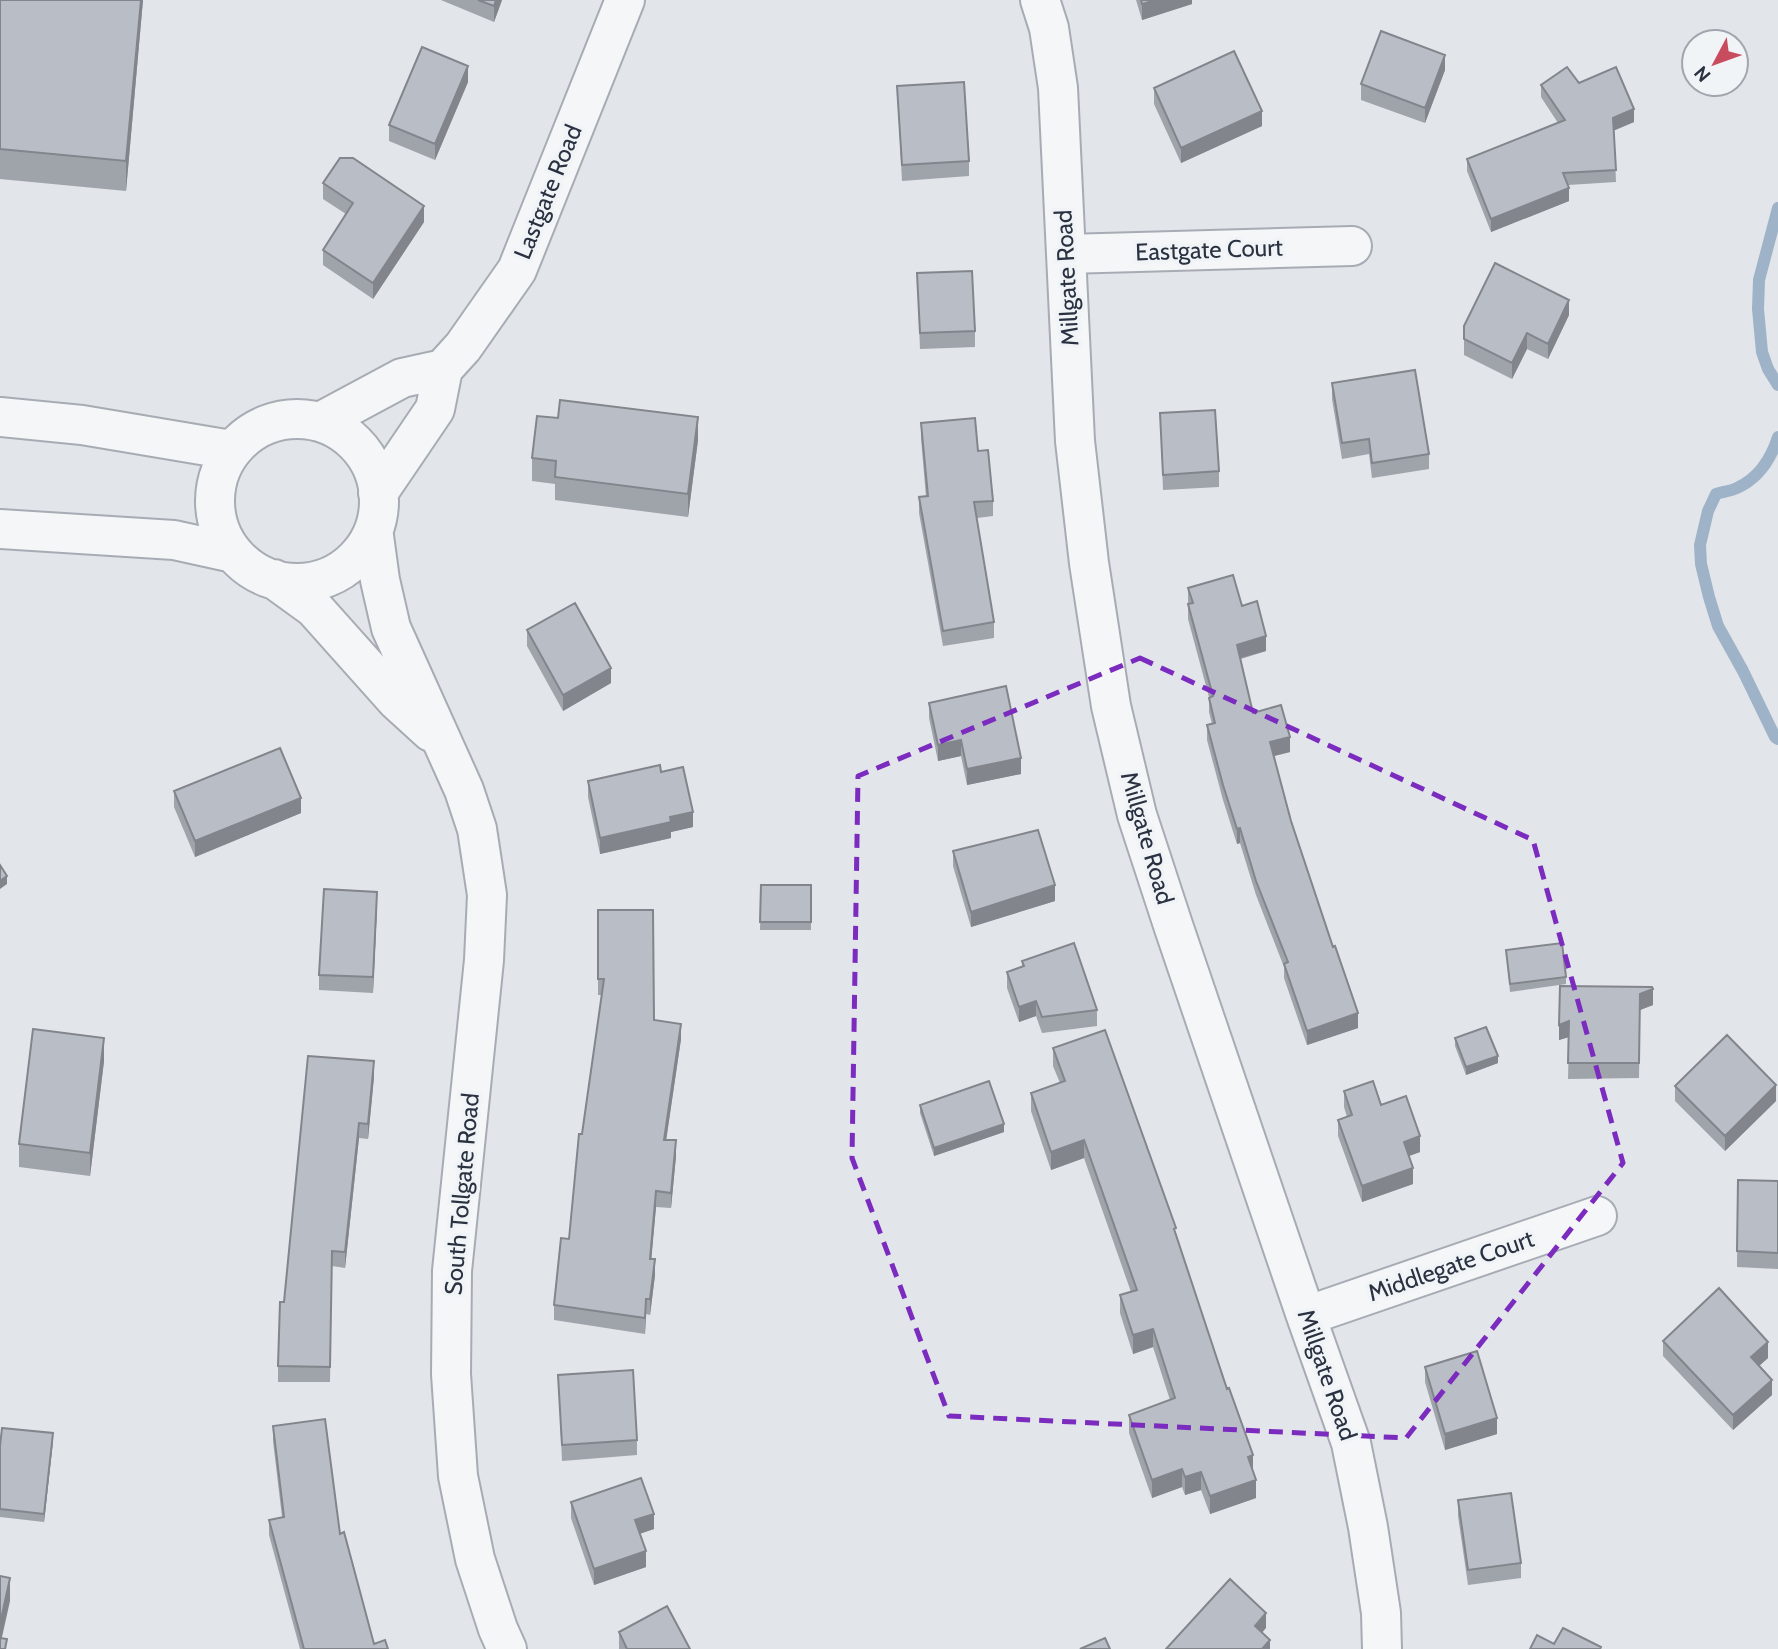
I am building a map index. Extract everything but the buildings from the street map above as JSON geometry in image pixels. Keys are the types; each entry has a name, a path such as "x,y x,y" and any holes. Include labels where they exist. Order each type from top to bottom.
{"street":[{"name":"Lastgate Road","path":"378,493 435,409 443,369 463,347 517,270 625,0"},
{"name":"Millgate Road","path":"1040,0 1049,28 1058,88 1075,441 1088,563 1111,706 1137,815 1351,1443 1370,1539 1381,1613 1382,1649"},
{"name":"Eastgate Court","path":"1066,254 1352,246"},
{"path":"320,422 402,378 443,369"},
{"path":"0,417 82,425 231,450"},
{"path":"297,418 320,422 336,429 356,444 374,473 378,513 374,536 348,565 333,575 292,583 274,579 254,570 233,554 221,534 215,514 219,473 231,450 249,433 272,422 297,418"},
{"path":"0,529 174,540 233,554"},
{"name":"South Tollgate Road","path":"374,536 391,628 464,790 477,829 488,895 484,960 452,1271 451,1374 458,1476 475,1559 507,1649"},
{"name":"South Tollgate Road","path":"274,579 314,608 397,701 441,740"},
{"name":"Middlegate Court","path":"1306,1316 1597,1216"}],"highlighted area":[{"path":"1140,658 1533,840 1623,1163 1406,1438 949,1416 852,1158 858,776"}],"waterway":[{"path":"1778,208 1759,280 1758,309 1762,352 1778,385"},
{"path":"1778,437 1768,460 1752,479 1735,489 1716,494 1708,511 1700,545 1701,564 1718,626 1778,739"}]}
